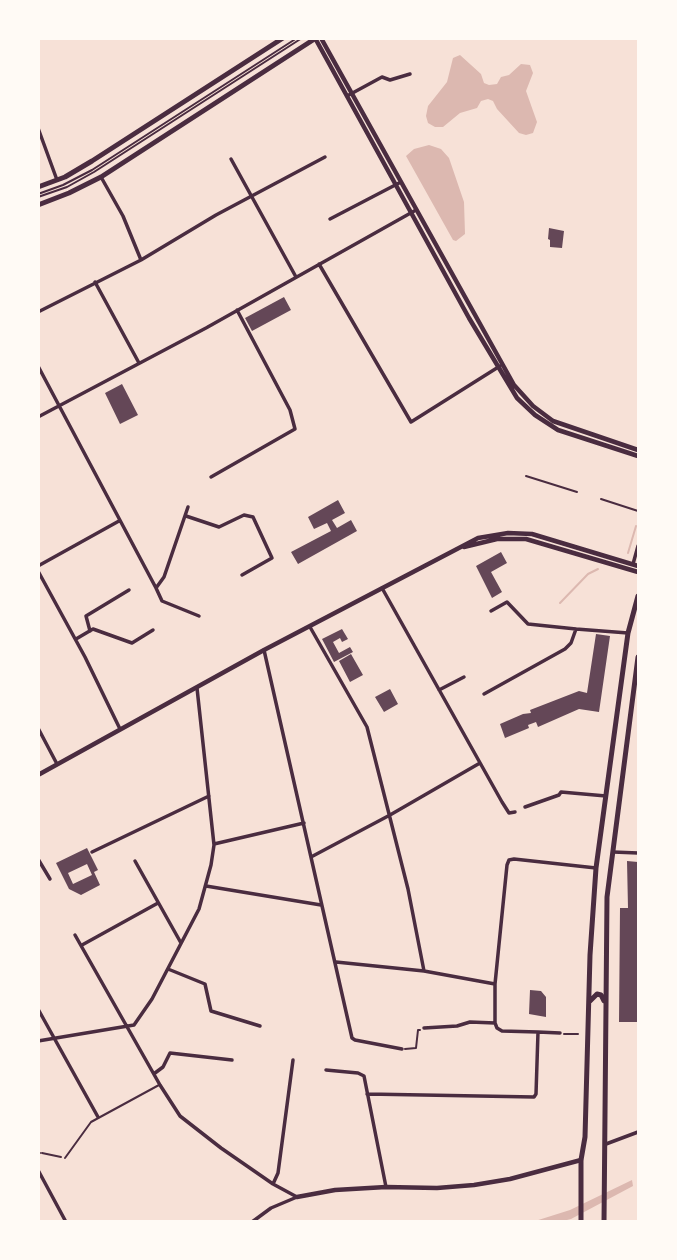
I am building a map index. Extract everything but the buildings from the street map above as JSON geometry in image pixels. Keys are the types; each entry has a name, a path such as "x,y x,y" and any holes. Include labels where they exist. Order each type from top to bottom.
{"main road":[{"path":"38,187 92,161 283,38"},
{"path":"321,38 349,94 517,398 545,422 571,435 639,456"},
{"path":"38,205 69,194 101,177 315,39 349,94"},
{"path":"500,366 525,398 553,421 639,450"},
{"path":"38,775 264,650 484,536 520,533 551,539 634,567 639,572"},
{"path":"581,1222 580,1171 584,1137 596,868 628,633 639,596"},
{"path":"604,1222 607,897 626,747 636,700 639,657"},
{"path":"613,746 626,747"},
{"path":"589,1003 591,997 601,995 605,1004"},
{"path":"297,1197 335,1190 474,1185 510,1179 581,1160"}],"street":[{"path":"349,94 382,77 390,80 410,74"},
{"path":"38,128 57,180"},
{"path":"38,312 141,260 325,157"},
{"path":"231,159 296,277"},
{"path":"101,177 123,216 141,260"},
{"path":"330,219 398,183"},
{"path":"38,417 414,212"},
{"path":"319,264 411,422 500,366"},
{"path":"95,282 139,363"},
{"path":"211,477 295,429 290,410 237,310"},
{"path":"38,366 162,601 199,616"},
{"path":"156,588 164,577 188,507"},
{"path":"186,516 219,527 244,515 253,517 265,537 272,558 242,575"},
{"path":"119,521 38,568 120,729"},
{"path":"634,567 639,546"},
{"path":"382,589 509,813 515,812"},
{"path":"90,631 86,616 129,590"},
{"path":"491,611 509,603 523,622 528,624 628,633"},
{"path":"310,627 367,727 408,889 424,971"},
{"path":"76,639 93,629 132,643 153,630"},
{"path":"484,694 565,649 571,643 576,629"},
{"path":"264,650 353,1040 402,1049"},
{"path":"439,690 464,677"},
{"path":"38,1041 129,1027 141,1016 199,909 214,845 197,688"},
{"path":"38,728 57,764"},
{"path":"311,857 390,816 480,763"},
{"path":"525,807 561,792 606,796"},
{"path":"92,852 209,796"},
{"path":"214,845 304,823"},
{"path":"611,852 639,853"},
{"path":"38,859 50,878"},
{"path":"135,860 181,943"},
{"path":"560,1033 502,1031 495,1023 495,984 509,860 596,868"},
{"path":"206,887 321,905"},
{"path":"82,946 158,903"},
{"path":"75,935 175,1110 189,1124 272,1184 297,1197"},
{"path":"336,962 424,971 495,984"},
{"path":"168,969 205,984 211,1012 260,1026"},
{"path":"38,1009 98,1117"},
{"path":"424,1028 457,1026 470,1022 495,1023"},
{"path":"367,1094 534,1097 538,1032"},
{"path":"154,1074 163,1067 170,1053 232,1060"},
{"path":"272,1184 278,1173 293,1059"},
{"path":"326,1070 358,1073 363,1076 386,1187"},
{"path":"604,1145 639,1132"},
{"path":"38,1170 66,1222"},
{"path":"252,1222 271,1208 297,1197"}],"lane":[{"path":"38,196 92,170 297,38"},
{"path":"38,196 88,176 302,38"},
{"path":"65,1158 90,1122 160,1085"}],"path":[{"path":"526,476 577,492"},
{"path":"601,499 639,511"},
{"path":"402,1049 416,1048 418,1030 424,1028"},
{"path":"560,1033 578,1034"},
{"path":"39,1153 65,1158"}],"shaded area":[{"path":"460,55 481,74 484,83 489,85 497,84 501,77 509,75 521,64 530,65 533,73 526,91 537,122 533,133 519,133 493,101 488,99 481,101 477,108 460,113 443,127 428,123 428,106 447,82 453,58"},
{"path":"429,145 441,149 449,158 464,202 465,234 456,241 406,156 414,149"},
{"path":"632,1180 633,1186 571,1219 532,1222 570,1210"}],"waterway":[{"path":"628,553 636,526"},
{"path":"560,603 588,574 598,569"}]}
